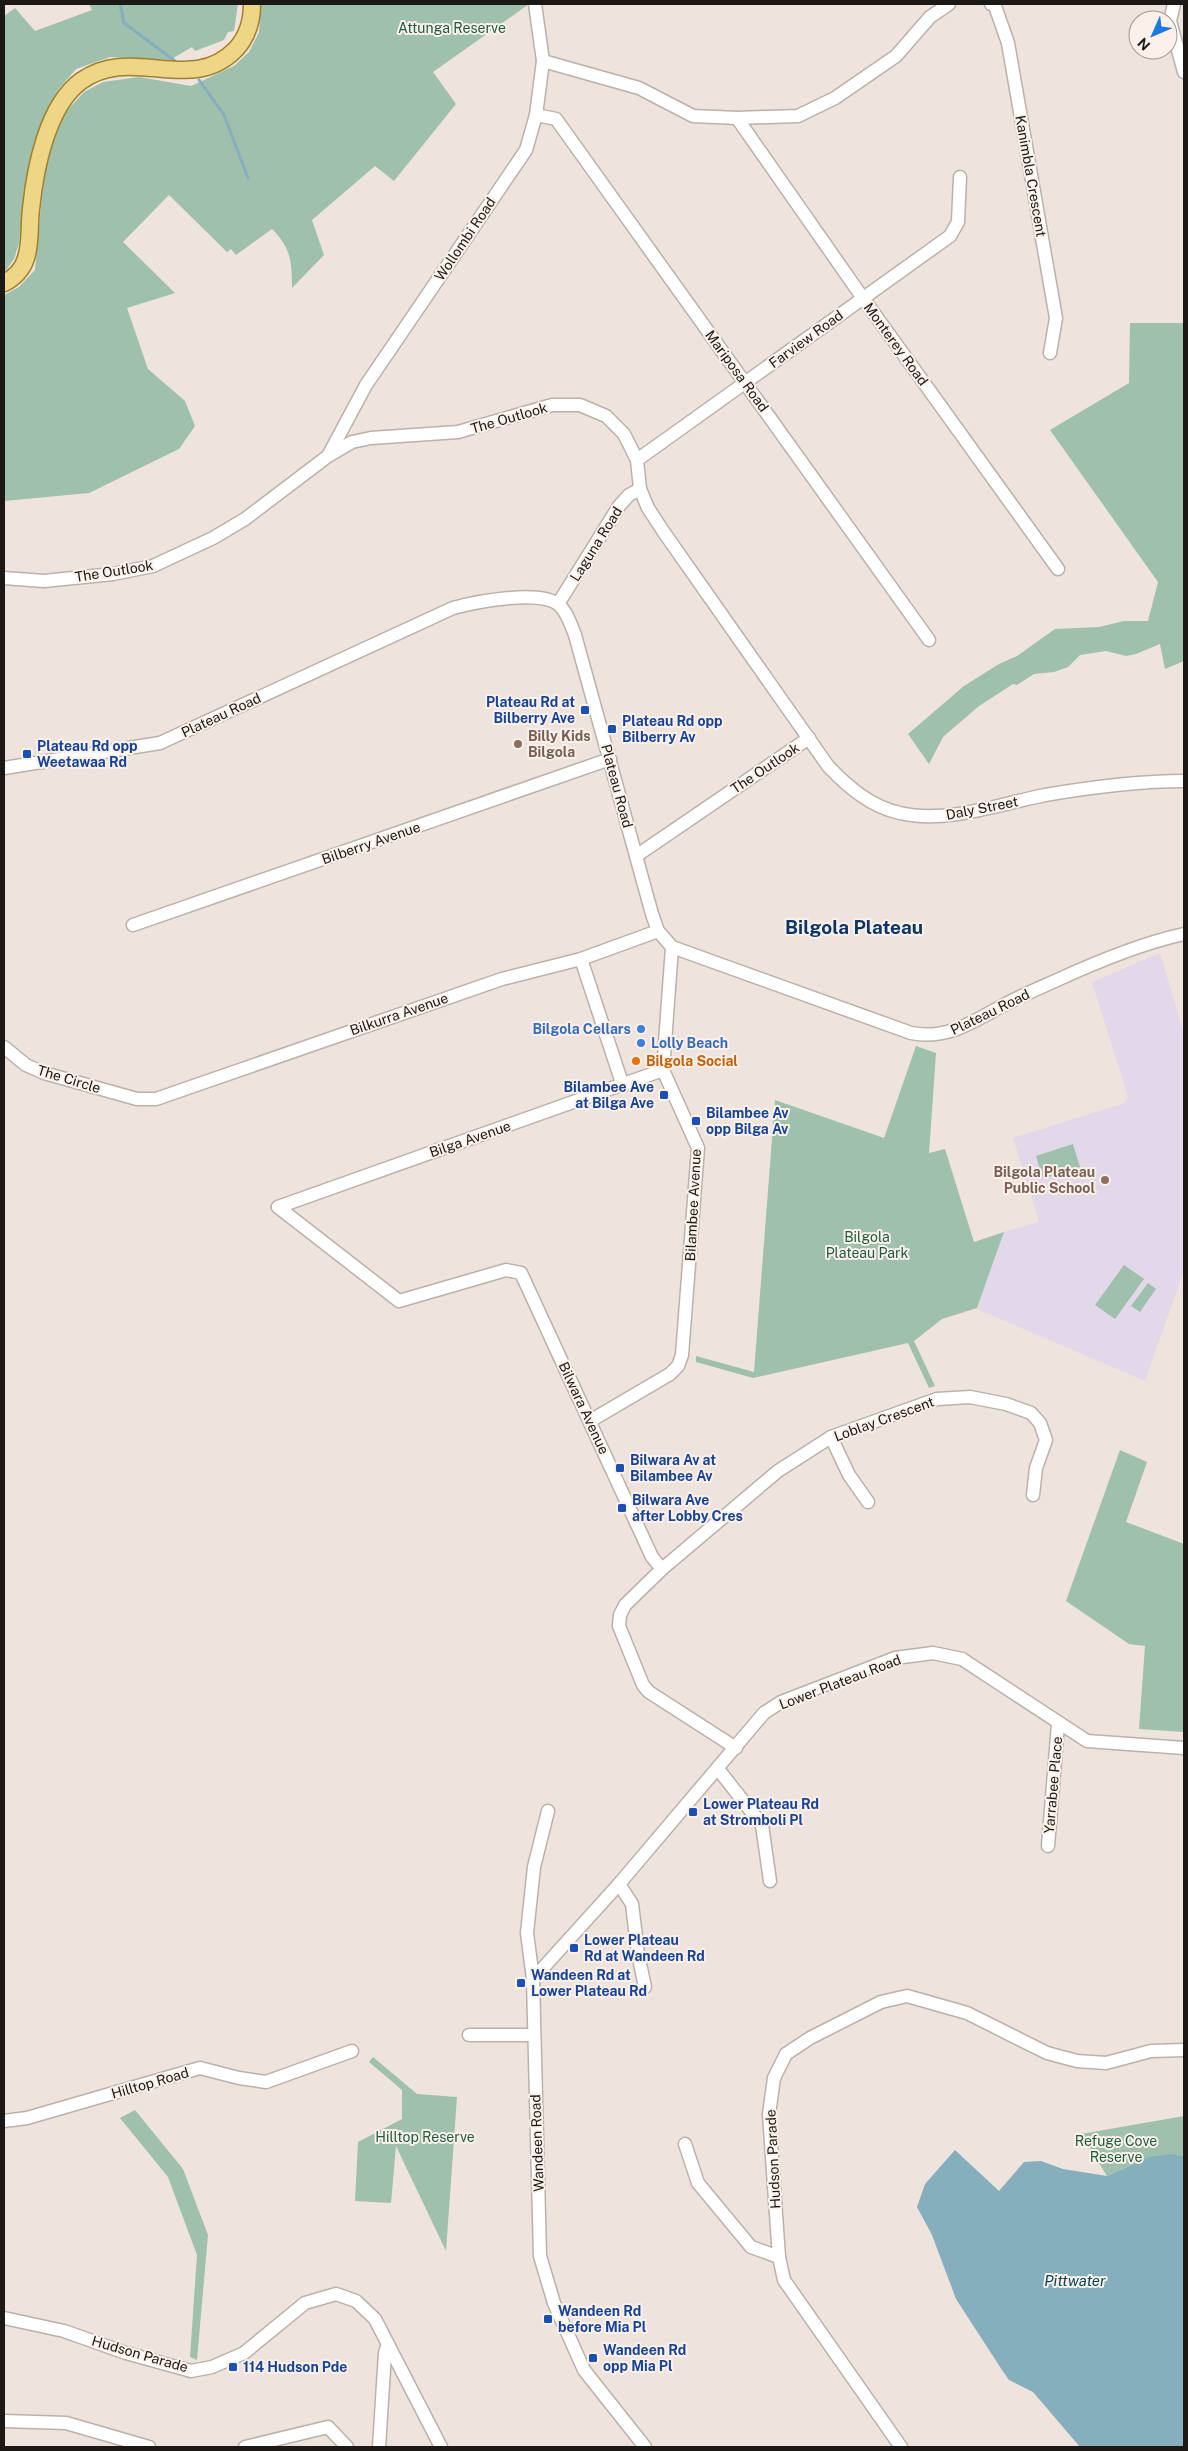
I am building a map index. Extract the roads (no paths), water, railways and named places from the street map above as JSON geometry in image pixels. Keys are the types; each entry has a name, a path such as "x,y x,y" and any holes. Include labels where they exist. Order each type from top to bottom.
{"main road":[{"path":"4,283 16,275 26,260 32,200 40,158 55,116 72,89 90,76 120,67 188,70 212,67 225,59 242,41 249,26 252,4"}],"street":[{"name":"Wollombi Road","path":"328,456 366,385 526,150 536,115 543,61 535,4"},
{"path":"543,61 639,88 693,116 737,118 798,116 835,98 896,56 930,17 949,4"},
{"name":"Kanimbla Crescent","path":"991,4 995,6 1008,43 1056,318 1050,353"},
{"path":"1174,4 1170,21 1184,72"},
{"name":"Mariposa Road","path":"536,115 556,119 930,640"},
{"name":"Monterey Road","path":"737,118 863,298 1058,569"},
{"name":"Farview Road","path":"637,460 950,236 958,222 960,177"},
{"name":"The Outlook","path":"4,578 44,581 113,574 153,566 213,538 245,519 328,456 352,442 371,438 458,432 552,405 580,405 606,416 624,434 637,460 640,489 648,508 809,738 636,856"},
{"name":"Laguna Road","path":"558,604 619,506 629,495 640,489"},
{"name":"Plateau Road","path":"4,768 160,743 453,608 480,600 528,597 558,604 568,617 575,635 658,931 672,947 911,1033 926,1036 942,1034 967,1026 1017,998 1058,979 1163,938 1184,934"},
{"name":"Daly Street","path":"809,738 828,766 844,783 875,804 899,813 932,818 1047,795 1141,781 1184,781"},
{"name":"Bilberry Avenue","path":"133,925 610,760"},
{"name":"Bilkurra Avenue","path":"140,1099 156,1099 502,979 582,959 658,931"},
{"name":"Bilambee Avenue","path":"590,1421 670,1374 678,1366 682,1354 698,1148 662,1070 672,947"},
{"path":"582,959 623,1086"},
{"name":"The Circle","path":"4,1047 26,1065 44,1073 140,1099"},
{"name":"Bilga Avenue","path":"278,1208 623,1086 662,1070"},
{"name":"Bilwara Avenue","path":"278,1208 399,1301 506,1270 521,1273 652,1557 662,1569"},
{"name":"Loblay Crescent","path":"662,1569 778,1470 831,1437 937,1399 970,1397 1006,1404 1031,1413 1040,1423 1046,1440 1036,1468 1033,1495"},
{"path":"831,1437 848,1475 868,1502"},
{"path":"662,1569 625,1605 620,1615 619,1626 643,1684 650,1692 736,1748"},
{"name":"Lower Plateau Road","path":"533,1979 619,1884 764,1713 781,1702 896,1658 933,1652 962,1659 1058,1724 1087,1741 1184,1748"},
{"name":"Yarrabee Place","path":"1048,1846 1058,1724"},
{"path":"718,1769 762,1825 770,1881"},
{"name":"Wandeen Road","path":"548,1811 534,1867 527,1933 533,1979 540,2256 554,2303 584,2370 645,2447"},
{"path":"619,1884 632,1904 638,1954 645,1987"},
{"name":"Hudson Parade","path":"901,2447 784,2280 779,2257 769,2114 774,2078 786,2054 843,2019 881,2002 907,1996 967,2013 1047,2054 1077,2062 1106,2063 1151,2051 1184,2050"},
{"path":"469,2035 533,2035"},
{"name":"Hilltop Road","path":"4,2120 27,2118 200,2068 239,2078 266,2082 352,2051"},
{"path":"685,2144 698,2183 752,2247 779,2257"},
{"name":"Hudson Parade","path":"4,2318 64,2331 126,2353 191,2371 212,2367 244,2353 305,2303 336,2294 356,2301 375,2320 440,2447"},
{"path":"379,2447 385,2353 388,2344"},
{"path":"4,2421 66,2423 149,2447"},
{"path":"246,2447 328,2427 347,2447"}],"water":[{"name":"Pittwater","path":"955,2150 999,2191 1024,2162 1041,2161 1063,2169 1107,2176 1149,2157 1171,2154 1184,2156 1184,2447 1080,2447 1033,2392 1009,2380 956,2299 932,2235 917,2207 925,2184"}],"waterway":[{"path":"120,4 124,23 175,61"},
{"path":"199,80 224,115 248,178"}],"place":[{"name":"Plateau Rd at Bilberry Ave","path":"585,710"},
{"name":"Plateau Rd opp Bilberry Av","path":"612,729"},
{"name":"Billy Kids Bilgola","path":"518,744"},
{"name":"Plateau Rd opp Weetawaa Rd","path":"27,754"},
{"name":"Bilgola Cellars","path":"641,1029"},
{"name":"Lolly Beach","path":"641,1043"},
{"name":"Bilgola Social","path":"636,1061"},
{"name":"Bilambee Ave at Bilga Ave","path":"664,1095"},
{"name":"Bilambee Av opp Bilga Av","path":"696,1121"},
{"name":"Bilgola Plateau Public School","path":"1105,1180"},
{"name":"Bilwara Av at Bilambee Av","path":"620,1468"},
{"name":"Bilwara Ave after Lobby Cres","path":"622,1508"},
{"name":"Lower Plateau Rd at Stromboli Pl","path":"693,1812"},
{"name":"Lower Plateau Rd at Wandeen Rd","path":"574,1948"},
{"name":"Wandeen Rd at Lower Plateau Rd","path":"521,1983"},
{"name":"Wandeen Rd before Mia Pl","path":"548,2319"},
{"name":"Wandeen Rd opp Mia Pl","path":"593,2358"},
{"name":"114 Hudson Pde","path":"233,2367"}],"district":[{"name":"Bilgola Plateau","path":"854,927"}],"park label":[{"name":"Attunga Reserve","path":"452,28"},
{"name":"Bilgola Plateau Park","path":"867,1246"},
{"name":"Hilltop Reserve","path":"425,2137"},
{"name":"Refuge Cove Reserve","path":"1116,2150"}]}
